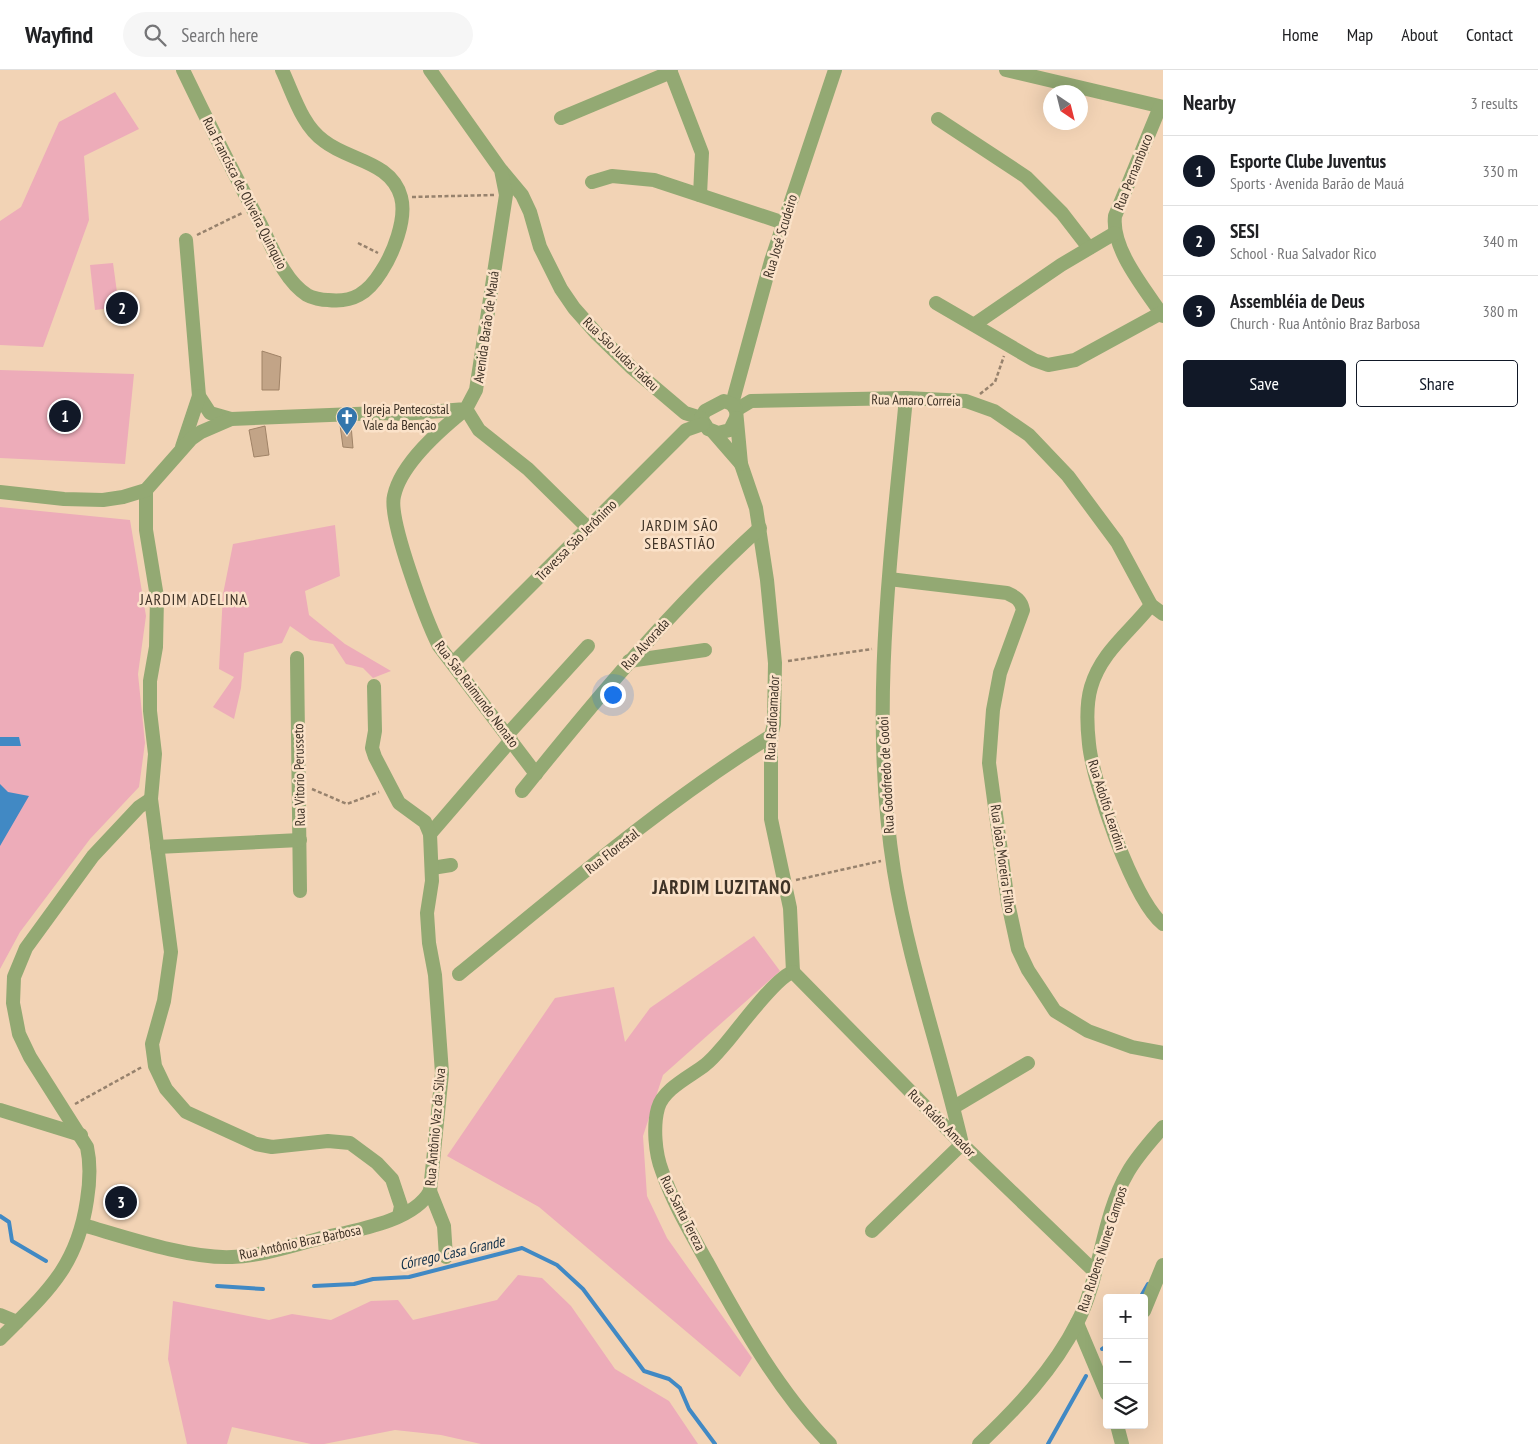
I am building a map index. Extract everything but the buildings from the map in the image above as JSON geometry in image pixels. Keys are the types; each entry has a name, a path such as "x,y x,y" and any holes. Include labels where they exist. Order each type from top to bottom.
{"street":[{"name":"Rua Francisca de Oliveira Quinquio","path":"183,70 284,268 294,284 307,296 340,302 353,299 364,293 374,284 397,241 402,211 401,197"},
{"path":"282,70 313,131 324,142 385,172 401,197"},
{"name":"Avenida Barão de Mauá","path":"430,70 501,170 506,195 476,390 466,409"},
{"name":"Rua José Scudeiro","path":"735,411 784,223 835,70"},
{"path":"1006,70 1161,107"},
{"path":"561,118 670,71 702,153 700,195"},
{"name":"Rua Pernambuco","path":"1115,233 1115,216 1161,107"},
{"path":"938,119 1026,177 1062,213 1090,248"},
{"name":"Rua São Judas Tadeu","path":"501,170 522,195 530,212 540,247 561,289 574,308 597,334 632,368 685,413 706,425"},
{"path":"592,182 612,176 654,180 784,223"},
{"path":"936,303 1034,360 1048,365 1075,360 1162,315 1120,248 1115,233 975,324"},
{"path":"182,448 200,396 186,240"},
{"path":"200,396 210,413 231,419 380,413 403,414 466,409 479,430 528,469 588,528"},
{"name":"Rua Amaro Correia","path":"735,411 751,401 906,398 970,402 1011,421 1050,455 1117,542 1151,605"},
{"name":"Rua Godofredo de Godoi","path":"906,398 883,647 882,746 893,859 910,942 962,1144"},
{"path":"724,401 735,411 730,430 724,432 706,425 705,411 715,404 724,401"},
{"name":"Rua São Raimundo Nonato","path":"466,409 425,445 398,483 393,498 410,568 428,624 439,646 536,774"},
{"name":"Rua Radioamador","path":"735,411 741,464 750,485 760,528 775,663 774,724 771,736 771,819 786,882 790,908 793,972"},
{"path":"0,492 64,499 102,500 123,497 146,490 182,448 201,432 231,419"},
{"name":"Rua Radioamador","path":"706,425 741,464"},
{"name":"Travessa São Jerônimo","path":"453,663 686,430 706,425"},
{"path":"146,490 146,530 157,597 156,647 150,681 150,711 155,754 150,799 171,952 164,1001 152,1044 154,1060 166,1089 186,1112 256,1144 272,1147 328,1141 350,1143 377,1163 392,1179 401,1206 399,1216"},
{"name":"Rua Alvorada","path":"522,791 630,661 690,595 760,528"},
{"name":"Rua João Moreira Filho","path":"889,579 1007,593 1016,596 1021,603 1023,610 1000,672 993,710 989,762 1008,903 1018,950 1039,989 1060,1015 1088,1031 1132,1047 1163,1054"},
{"path":"1151,605 1163,614"},
{"name":"Rua Adolfo Leardini","path":"1151,605 1139,621 1110,649 1099,668 1091,688 1088,717 1089,745 1105,804 1124,856 1160,917"},
{"path":"374,686 375,731 372,748 399,803 428,828 588,646"},
{"path":"630,661 705,650"},
{"name":"Rua Vitorio Perusseto","path":"297,658 300,892"},
{"name":"Rua Florestal","path":"459,974 606,855 708,778 771,736"},
{"path":"0,1339 42,1298 64,1270 83,1225 90,1161 87,1146 81,1135 30,1057 19,1034 13,1003 14,978 26,948 93,856 139,807 150,799"},
{"name":"Rua Antônio Vaz da Silva","path":"399,1216 426,1200 430,1191 442,1073 435,975 429,943 427,913 432,881 428,828"},
{"path":"157,847 300,840"},
{"path":"432,868 451,864"},
{"name":"Rua Rádio Amador","path":"793,972 962,1144 1094,1271"},
{"name":"Rua Santa Tereza","path":"793,972 787,974 782,979 707,1064 666,1095 658,1105 656,1141 661,1169 677,1206 721,1287 786,1393 811,1425 830,1444"},
{"path":"931,1113 941,1110 952,1101 1028,1063"},
{"path":"0,1110 81,1135"},
{"name":"Rua Rubens Nunes Campos","path":"979,1444 1038,1382 1077,1323 1087,1300 1106,1228 1128,1173 1163,1127"},
{"path":"872,1230 962,1144"},
{"path":"430,1191 444,1226 446,1257"},
{"name":"Rua Antônio Braz Barbosa","path":"83,1225 135,1240 203,1255 232,1257 273,1251 373,1226 399,1216"},
{"path":"1148,1304 1159,1286 1163,1265"},
{"path":"0,1315 17,1322"},
{"path":"1077,1323 1102,1365 1105,1384"},
{"path":"1118,1429 1122,1444"}],"path":[{"path":"401,197 506,195"},
{"path":"186,240 252,208"},
{"path":"358,243 388,259"},
{"path":"970,402 995,382 1004,355 1002,340"},
{"path":"775,663 883,647"},
{"path":"299,784 347,804 391,788"},
{"path":"786,882 893,859"},
{"path":"65,1109 154,1060"}],"shaded area":[{"path":"115,92 139,129 84,156 89,220 43,347 0,345 0,221 21,207 59,122"},
{"path":"113,263 119,307 95,310 90,265"},
{"path":"0,370 134,374 125,464 0,458"},
{"path":"0,507 130,520 146,616 138,674 145,743 139,787 90,839 20,932 0,969"},
{"path":"335,525 340,576 305,591 309,615 345,644 391,671 373,678 363,668 346,664 333,644 310,640 290,626 282,643 244,653 241,688 234,719 213,707 234,677 219,669 223,594 233,544"},
{"path":"754,936 780,971 663,1075 643,1136 647,1196 667,1238 752,1358 740,1377 539,1207 447,1156 555,998 614,987 625,1042 650,1008"},
{"path":"518,1275 542,1278 571,1306 615,1369 669,1401 698,1444 481,1444 441,1435 395,1430 324,1444 311,1444 232,1427 227,1444 187,1444 168,1359 173,1301 269,1320 292,1314 331,1320 371,1301 398,1300 413,1320 497,1300"}],"water":[{"path":"0,737 19,737 21,746 0,746"},
{"path":"0,784 8,792 29,796 0,846"}],"waterway":[{"path":"0,1216 9,1222 12,1241 46,1261"},
{"name":"Córrego Casa Grande","path":"314,1286 354,1284 373,1279 409,1277 522,1248 557,1265 583,1289 644,1371 669,1379 680,1388 689,1409 715,1444"},
{"path":"1142,1294 1148,1284"},
{"name":"Córrego Casa Grande","path":"217,1286 263,1289"},
{"path":"1048,1444 1086,1376"}],"place":[{"name":"SESI","path":"122,308"},
{"name":"Esporte Clube Juventus","path":"65,416"},
{"name":"Igreja Pentecostal Vale da Benção","path":"347,436"},
{"name":"Assembléia de Deus","path":"121,1202"}],"district":[{"name":"JARDIM SÃO SEBASTIÃO","path":"680,534"},
{"name":"JARDIM ADELINA","path":"194,599"},
{"name":"JARDIM LUZITANO","path":"722,887"}]}
